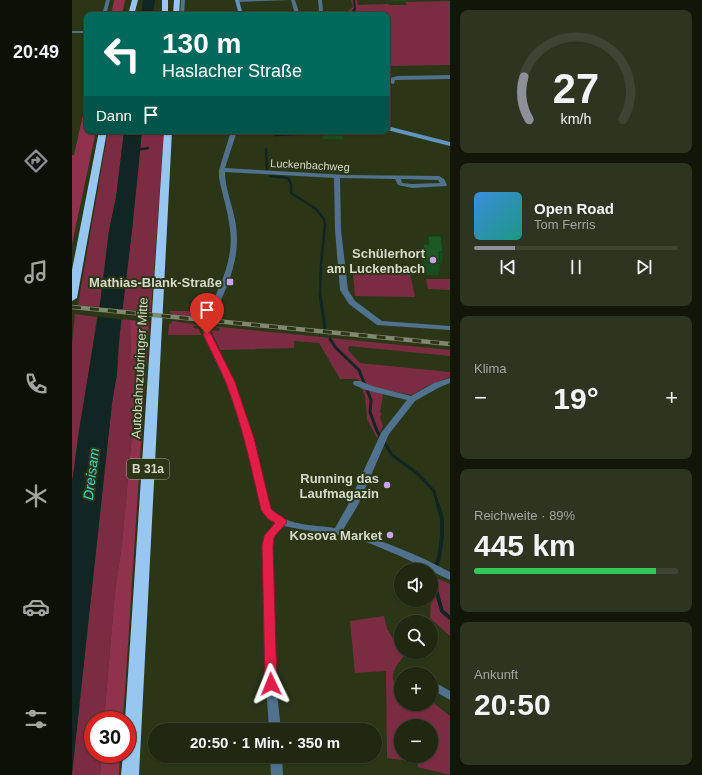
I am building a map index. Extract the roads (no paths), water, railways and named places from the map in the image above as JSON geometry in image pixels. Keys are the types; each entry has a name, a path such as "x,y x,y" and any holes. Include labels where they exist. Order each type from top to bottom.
{"highway":[{"path":"132,12 135,0"},
{"path":"165,0 165,12"},
{"path":"176,12 177,0"},
{"path":"125,12 126,6"},
{"path":"72,298 102,134"},
{"name":"Autobahnzubringer Mitte","path":"130,775 168,134"}],"street":[{"path":"105,12 108,0"},
{"path":"182,12 183,0"},
{"path":"240,12 237,1 289,0"},
{"path":"293,0 297,12"},
{"path":"320,0 321,12"},
{"path":"72,32 84,32"},
{"path":"392,83 392,79 398,78 450,77"},
{"path":"390,129 450,144"},
{"path":"211,314 229,273 234,247 233,226 222,177 222,170 233,134"},
{"name":"Luckenbachweg","path":"222,170 337,177 439,178 442,180 444,185 407,186 400,184 397,178"},
{"path":"337,177 338,230 344,290 352,302 380,323 450,328"},
{"path":"207,334 230,382 249,438 266,510 272,517 282,522 294,525 338,531 367,539 408,554 450,576"},
{"path":"338,531 353,504 385,434 412,399 437,385 450,380"},
{"path":"359,384 412,399"},
{"path":"274,723 271,684 268,546 269,536 282,522"},
{"path":"438,688 450,696"},
{"path":"276,763 277,775"}],"water":[{"path":"143,0 155,0 153,12 141,12"},
{"name":"Dreisam","path":"124,134 142,134 118,349 117,374 112,403 72,772 72,483 79,430 100,304 109,230 116,198"}],"waterway":[{"path":"352,12 355,9 354,0"},
{"path":"275,135 297,134"},
{"path":"136,150 148,148"},
{"path":"266,149 267,170"},
{"path":"270,176 288,178 291,184 291,193 316,209 324,219 325,226 321,264 320,294"},
{"path":"320,294 325,329"},
{"path":"330,339 336,348 359,370 371,400 370,412 377,431 392,455 418,474 434,491 438,506"},
{"path":"438,505 442,518 442,536 439,558 432,576 442,611 450,618"}],"tunnel":[{"path":"207,334 206,326 211,314"}],"railway":[{"path":"72,307 450,344"}],"place":[{"name":"Schülerhort am Luckenbach","path":"433,260"},
{"name":"Mathias-Blank-Straße","path":"230,282"},
{"name":"Running das Laufmagazin","path":"387,485"},
{"name":"Kosova Market","path":"390,535"}]}
